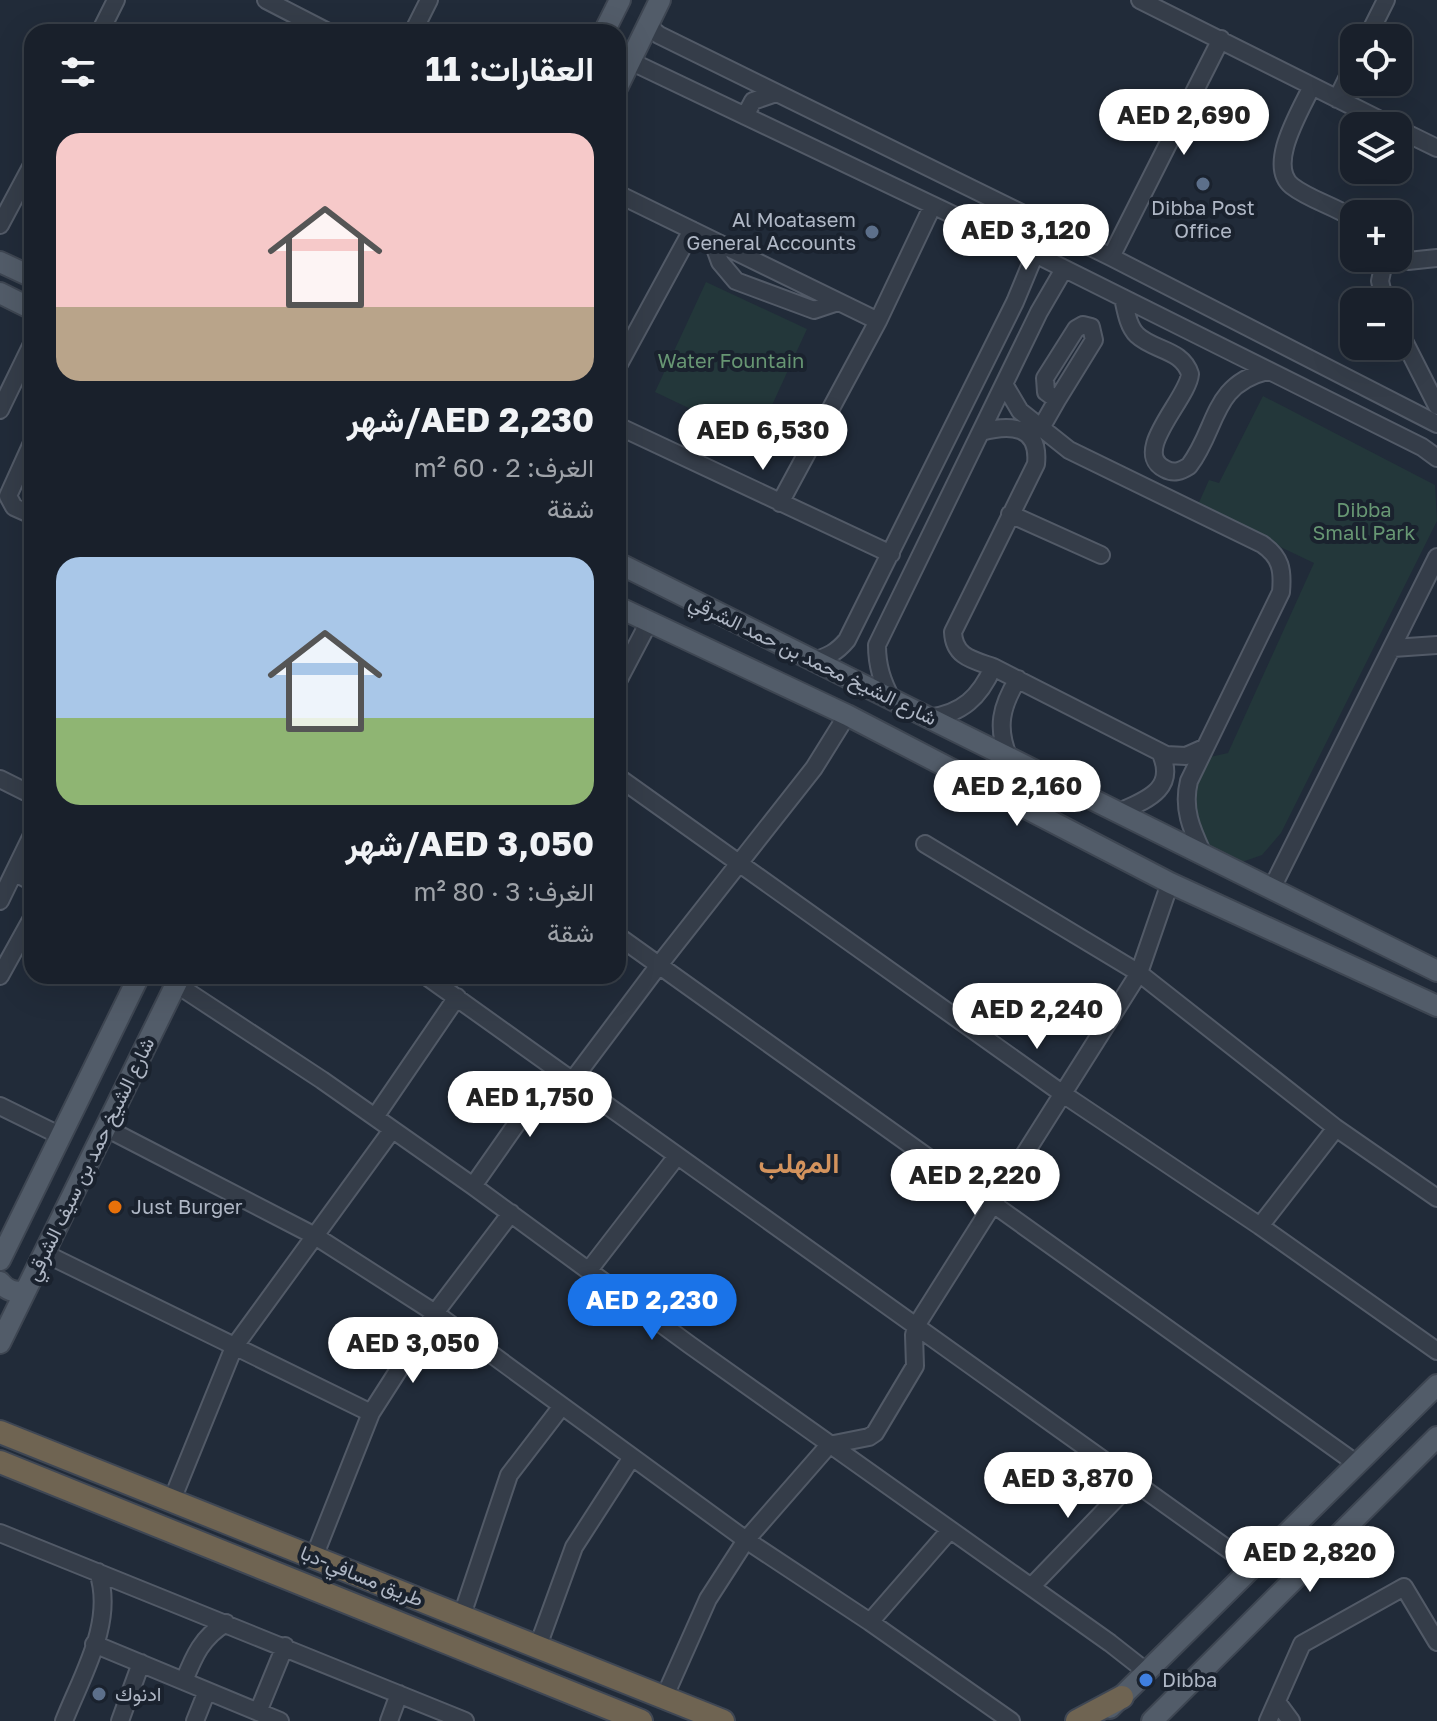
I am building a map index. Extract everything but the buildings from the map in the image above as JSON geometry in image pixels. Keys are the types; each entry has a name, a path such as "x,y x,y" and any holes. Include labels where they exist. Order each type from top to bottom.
{"highway":[{"name":"طريق مسافي-دبا","path":"1,1432 723,1721"},
{"name":"طريق مسافي-دبا","path":"0,1462 641,1721"},
{"path":"1077,1721 1122,1697"}],"main road":[{"path":"608,24 620,0"},
{"path":"626,69 660,0"},
{"path":"0,262 24,273"},
{"path":"0,293 24,305"},
{"name":"شارع الشيخ محمد بن حمد الشرقي","path":"626,567 1437,971"},
{"name":"شارع الشيخ محمد بن حمد الشرقي","path":"626,611 847,715 1170,883 1437,1006"},
{"name":"شارع الشيخ حمد بن سيف الشرقي","path":"0,1260 135,984"},
{"name":"شارع الشيخ حمد بن سيف الشرقي","path":"0,1343 176,984"},
{"path":"0,1282 15,1292 25,1292"},
{"path":"1097,1721 1437,1385"},
{"path":"1152,1721 1437,1437"}],"street":[{"path":"104,24 116,0"},
{"path":"266,0 312,24"},
{"path":"297,16 306,0"},
{"path":"417,24 429,0"},
{"path":"1140,0 1363,112"},
{"path":"1374,24 1386,0"},
{"path":"648,26 659,35 1111,257 1437,424"},
{"path":"1111,257 1221,39"},
{"path":"630,61 1035,254 1422,447 1437,458"},
{"path":"1312,86 1283,149 1282,169 1290,185 1340,212"},
{"path":"745,116 753,101 776,93"},
{"path":"1337,99 1340,93"},
{"path":"1412,136 1437,148"},
{"path":"0,225 24,180"},
{"path":"626,198 878,321"},
{"path":"780,503 878,321 932,207"},
{"path":"626,351 692,230"},
{"path":"712,240 720,262 736,281 814,310 838,302"},
{"path":"812,661 838,651 857,620 1015,302 1035,254"},
{"path":"1412,261 1437,258"},
{"path":"892,700 882,683 877,664 877,645 1039,312 1064,269"},
{"path":"1123,298 1135,333 1182,360 1190,374 1186,389 1153,446 1155,459 1164,469 1177,471 1189,466 1228,392 1246,378 1267,371"},
{"path":"1015,302 1039,312"},
{"path":"1412,357 1437,406"},
{"path":"0,410 24,360"},
{"path":"1004,384 1020,411 1069,450 1262,544 1279,561 1281,592 1189,781 1187,816 1203,854"},
{"path":"1041,428 1057,400"},
{"path":"981,432 1008,426 1025,432 1035,447 1036,464 953,632 955,645 963,656 1018,679 1160,752 1173,757 1186,756 1204,748"},
{"path":"626,430 891,554"},
{"path":"1036,464 1069,450"},
{"path":"24,461 8,496 14,507 24,511"},
{"path":"1010,514 1101,555"},
{"path":"1271,890 1437,557"},
{"path":"857,620 882,633"},
{"path":"626,666 649,622"},
{"path":"1393,648 1437,645"},
{"path":"928,718 955,712 967,705 985,685 993,667"},
{"path":"1009,758 1004,746 1001,720 1003,707 1018,679"},
{"path":"572,1081 814,768 847,715"},
{"path":"1119,812 1150,798 1160,788 1165,774 1160,752"},
{"path":"0,779 24,791"},
{"path":"626,783 1063,1094 1260,1226 1437,1351"},
{"path":"925,844 1139,973 1336,1128 1437,1198"},
{"path":"0,901 24,851"},
{"path":"14,872 24,878"},
{"path":"664,1698 708,1599 746,1540 829,1445 875,1433 915,1366 916,1326 1139,973 1170,883"},
{"path":"0,976 24,932"},
{"path":"626,942 1357,1464"},
{"path":"184,984 511,1213 1147,1672"},
{"path":"438,984 1253,1567"},
{"path":"375,1117 457,997"},
{"path":"473,1186 555,1069"},
{"path":"0,1106 61,1136"},
{"path":"106,1128 315,1236 435,1313 746,1540 1011,1721"},
{"path":"1260,1226 1336,1128"},
{"path":"172,1500 234,1347 392,1130"},
{"path":"589,1270 677,1156"},
{"path":"314,1557 371,1413 435,1313 511,1213"},
{"path":"44,1253 371,1413"},
{"path":"462,1615 509,1475 562,1406"},
{"path":"538,1646 574,1547 632,1457"},
{"path":"1031,1587 1133,1481"},
{"path":"870,1622 950,1530"},
{"path":"0,1533 285,1646 446,1717 465,1721"},
{"path":"64,1721 103,1618 105,1602 98,1572"},
{"path":"1268,1721 1302,1644 1404,1587 1437,1642"},
{"path":"184,1681 206,1637 226,1623"},
{"path":"94,1644 280,1721"},
{"path":"258,1712 285,1646"},
{"path":"120,1721 141,1663"},
{"path":"195,1721 207,1691"},
{"path":"389,1721 399,1694"},
{"path":"1277,1702 1291,1721"}],"green space":[{"name":"Water Fountain","path":"706,282 807,329 756,440 655,392"},
{"name":"Dibba Small Park","path":"1263,396 1435,485 1437,521 1281,833 1262,855 1242,862 1216,850 1194,833 1186,796 1201,759 1228,753 1314,563 1197,507 1209,480 1219,483"}],"place":[{"name":"Dibba Post Office","path":"1203,184"},
{"name":"Al Moatasem General Accounts","path":"872,232"},
{"name":"Just Burger","path":"115,1207"},
{"name":"Dibba","path":"1146,1680"},
{"name":"ادنوك","path":"99,1694"}],"district":[{"name":"المهلب","path":"799,1163"}]}
